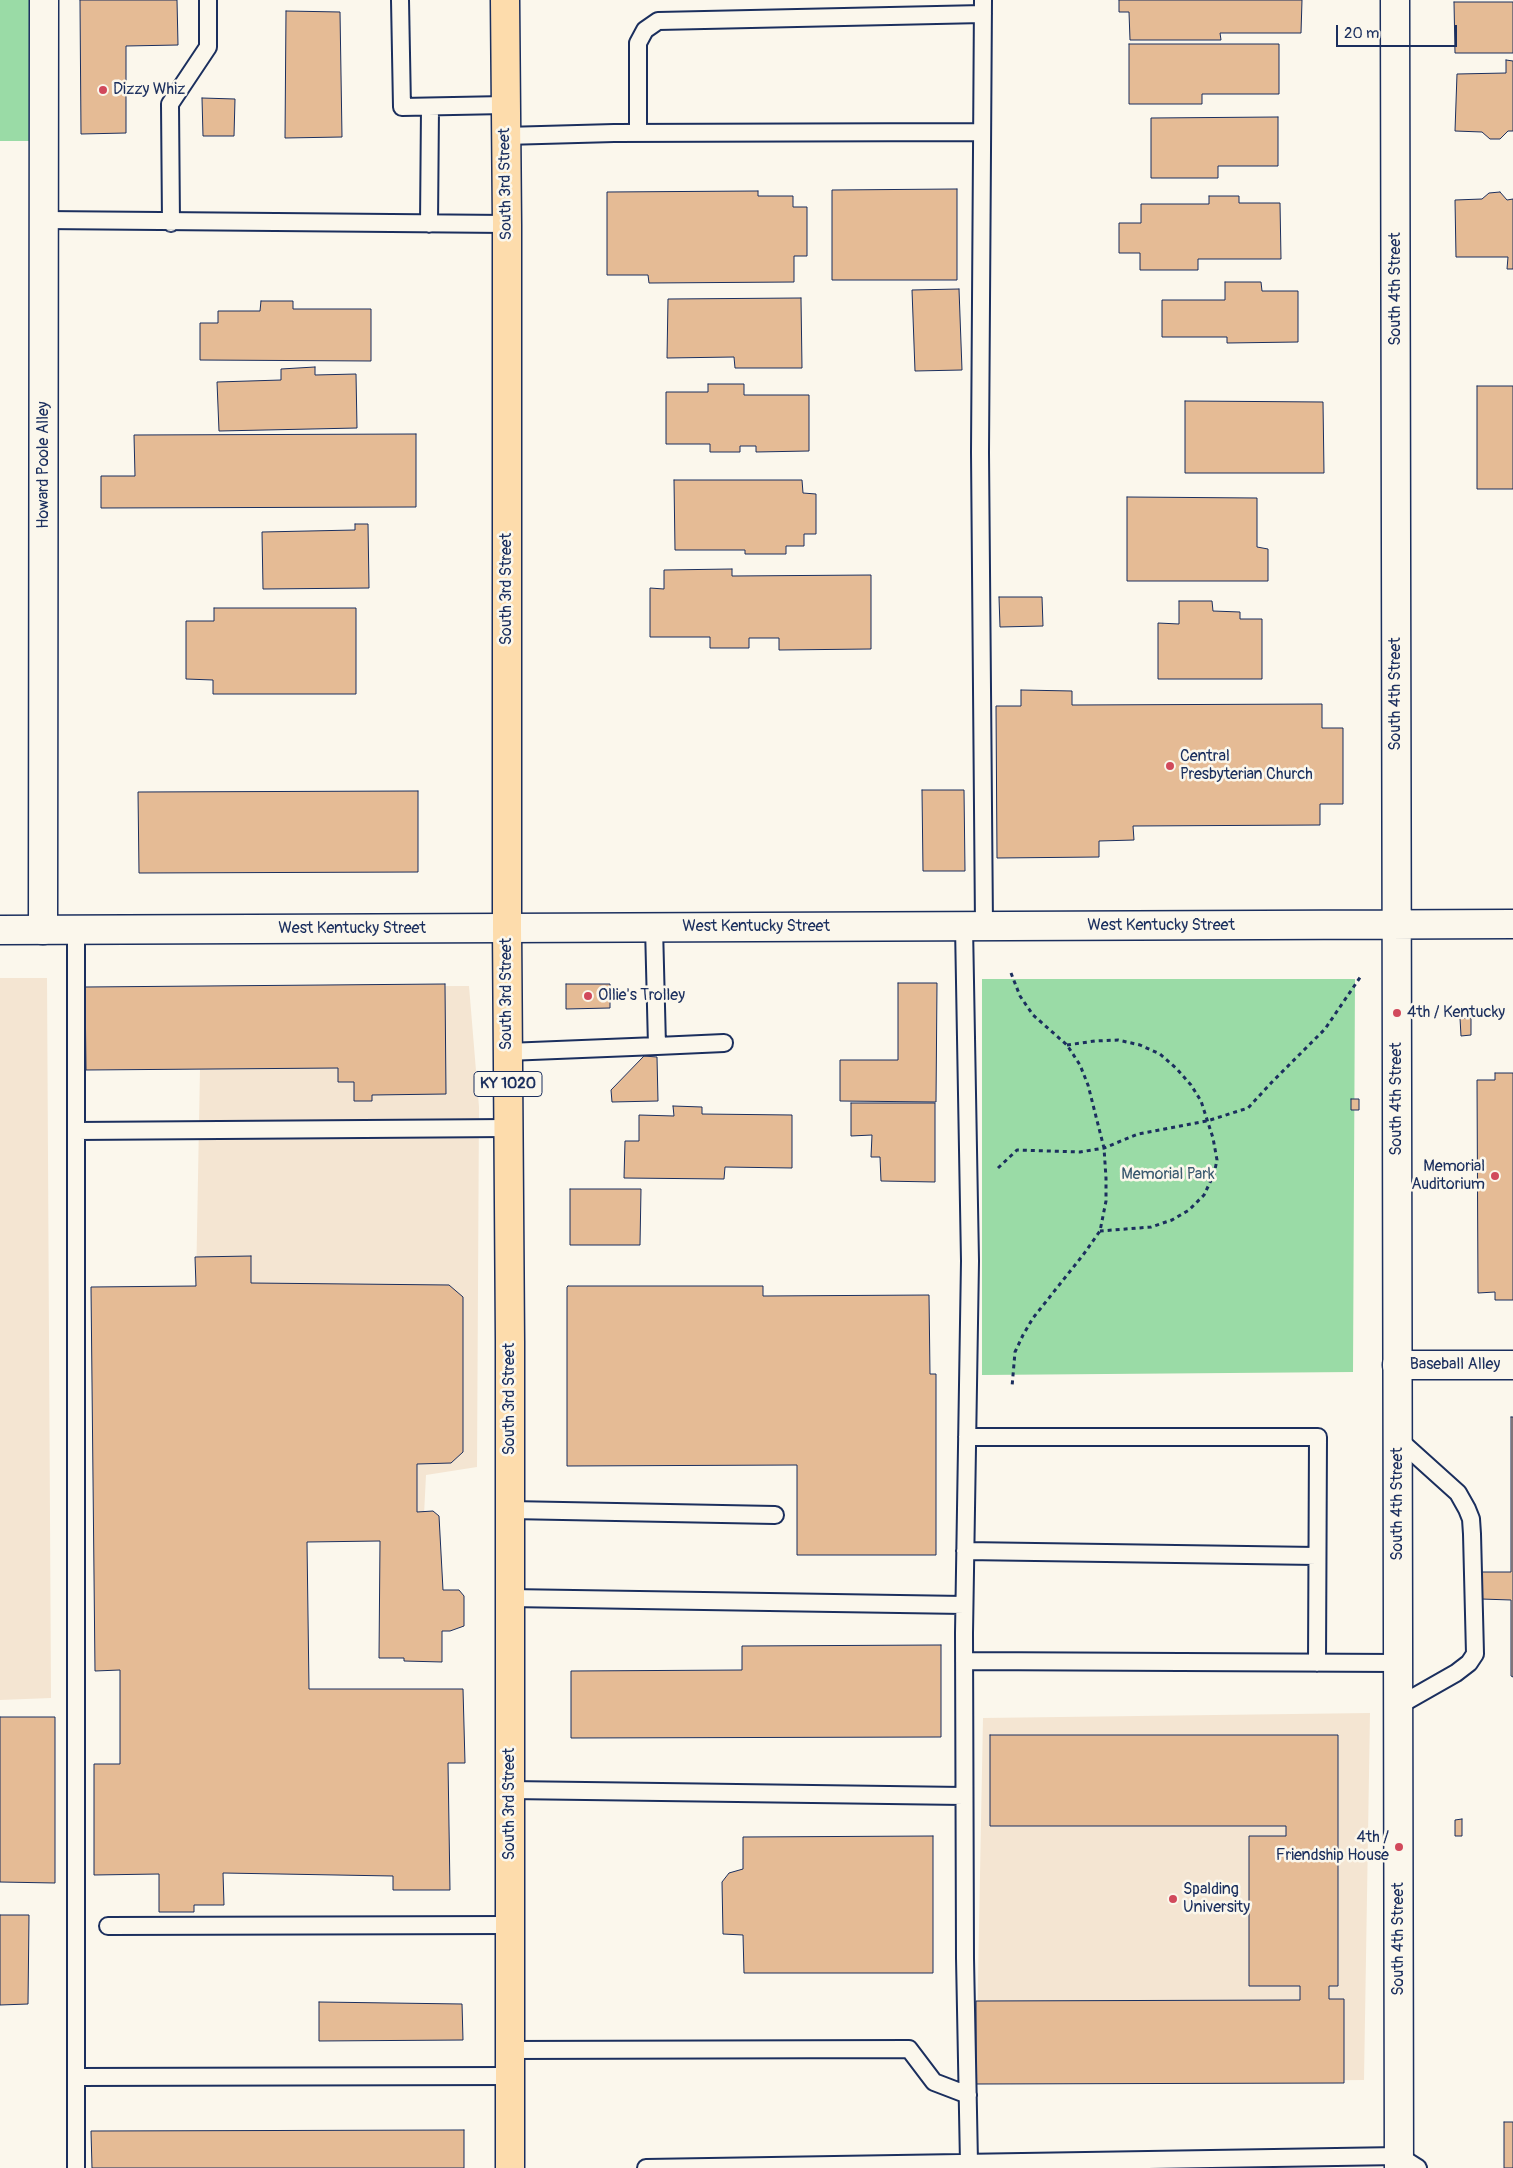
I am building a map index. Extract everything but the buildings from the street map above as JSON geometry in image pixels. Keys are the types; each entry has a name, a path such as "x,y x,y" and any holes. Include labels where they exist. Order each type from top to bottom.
{"main road":[{"name":"South 3rd Street","path":"504,0 507,224 510,2168"}],"street":[{"name":"Howard Poole Alley","path":"43,930 44,0"},
{"name":"South 4th Street","path":"1395,0 1398,1706 1405,2164"},
{"name":"West Kentucky Street","path":"0,930 1513,924"},
{"name":"Baseball Alley","path":"1397,1364 1513,1365"}],"lane":[{"path":"171,222 170,104 208,47 208,0"},
{"path":"400,0 402,107 505,105"},
{"path":"638,133 638,42 645,30 658,21 983,7 980,452 964,1605 964,1958 969,2163"},
{"path":"429,224 430,106"},
{"path":"505,136 638,133 982,132"},
{"path":"44,220 507,224"},
{"path":"654,927 657,1046"},
{"path":"75,2168 76,930"},
{"path":"507,1052 724,1043"},
{"path":"76,1131 508,1128"},
{"path":"967,1437 1318,1437 1317,1662"},
{"path":"1398,1439 1458,1493 1468,1509 1472,1534 1475,1654 1469,1663 1456,1673 1398,1706"},
{"path":"510,1510 776,1515"},
{"path":"965,1551 1317,1556"},
{"path":"510,1598 964,1605"},
{"path":"964,1661 1398,1663"},
{"path":"510,1790 964,1796"},
{"path":"108,1926 509,1925"},
{"path":"76,2077 909,2049 934,2082 968,2095"},
{"path":"646,2168 874,2166 969,2163 1405,2164"}],"path":[{"path":"1012,973 1020,996 1034,1015 1067,1045 1080,1065 1088,1084 1104,1148 1106,1201 1100,1231 1022,1335 1015,1352 1012,1387"},
{"path":"994,1171 1017,1150 1080,1152 1104,1148 1138,1134 1207,1121 1248,1108 1325,1029 1363,973"},
{"path":"1067,1045 1118,1040 1140,1044 1160,1054 1191,1085 1201,1101 1216,1160 1214,1174 1204,1195 1189,1210 1172,1220 1151,1227 1100,1231"}],"shaded area":[{"path":"0,978 47,978 51,1698 0,1700"},
{"path":"469,986 479,1107 477,1467 426,1475 423,1535 196,1286 200,1069 86,1070 87,987"},
{"name":"Spalding University","path":"1370,1713 1364,2080 976,2084 983,1718"}],"green space":[{"path":"0,0 30,0 29,141 0,141"},
{"name":"Memorial Park","path":"982,979 1355,979 1353,1372 982,1375"}],"place":[{"name":"Dizzy Whiz","path":"103,90"},
{"name":"Central Presbyterian Church","path":"1170,766"},
{"name":"Ollie's Trolley","path":"588,996"},
{"name":"4th / Kentucky","path":"1397,1013"},
{"name":"Memorial Auditorium","path":"1495,1176"},
{"name":"4th / Friendship House","path":"1399,1847"},
{"name":"Spalding University","path":"1173,1899"}]}
